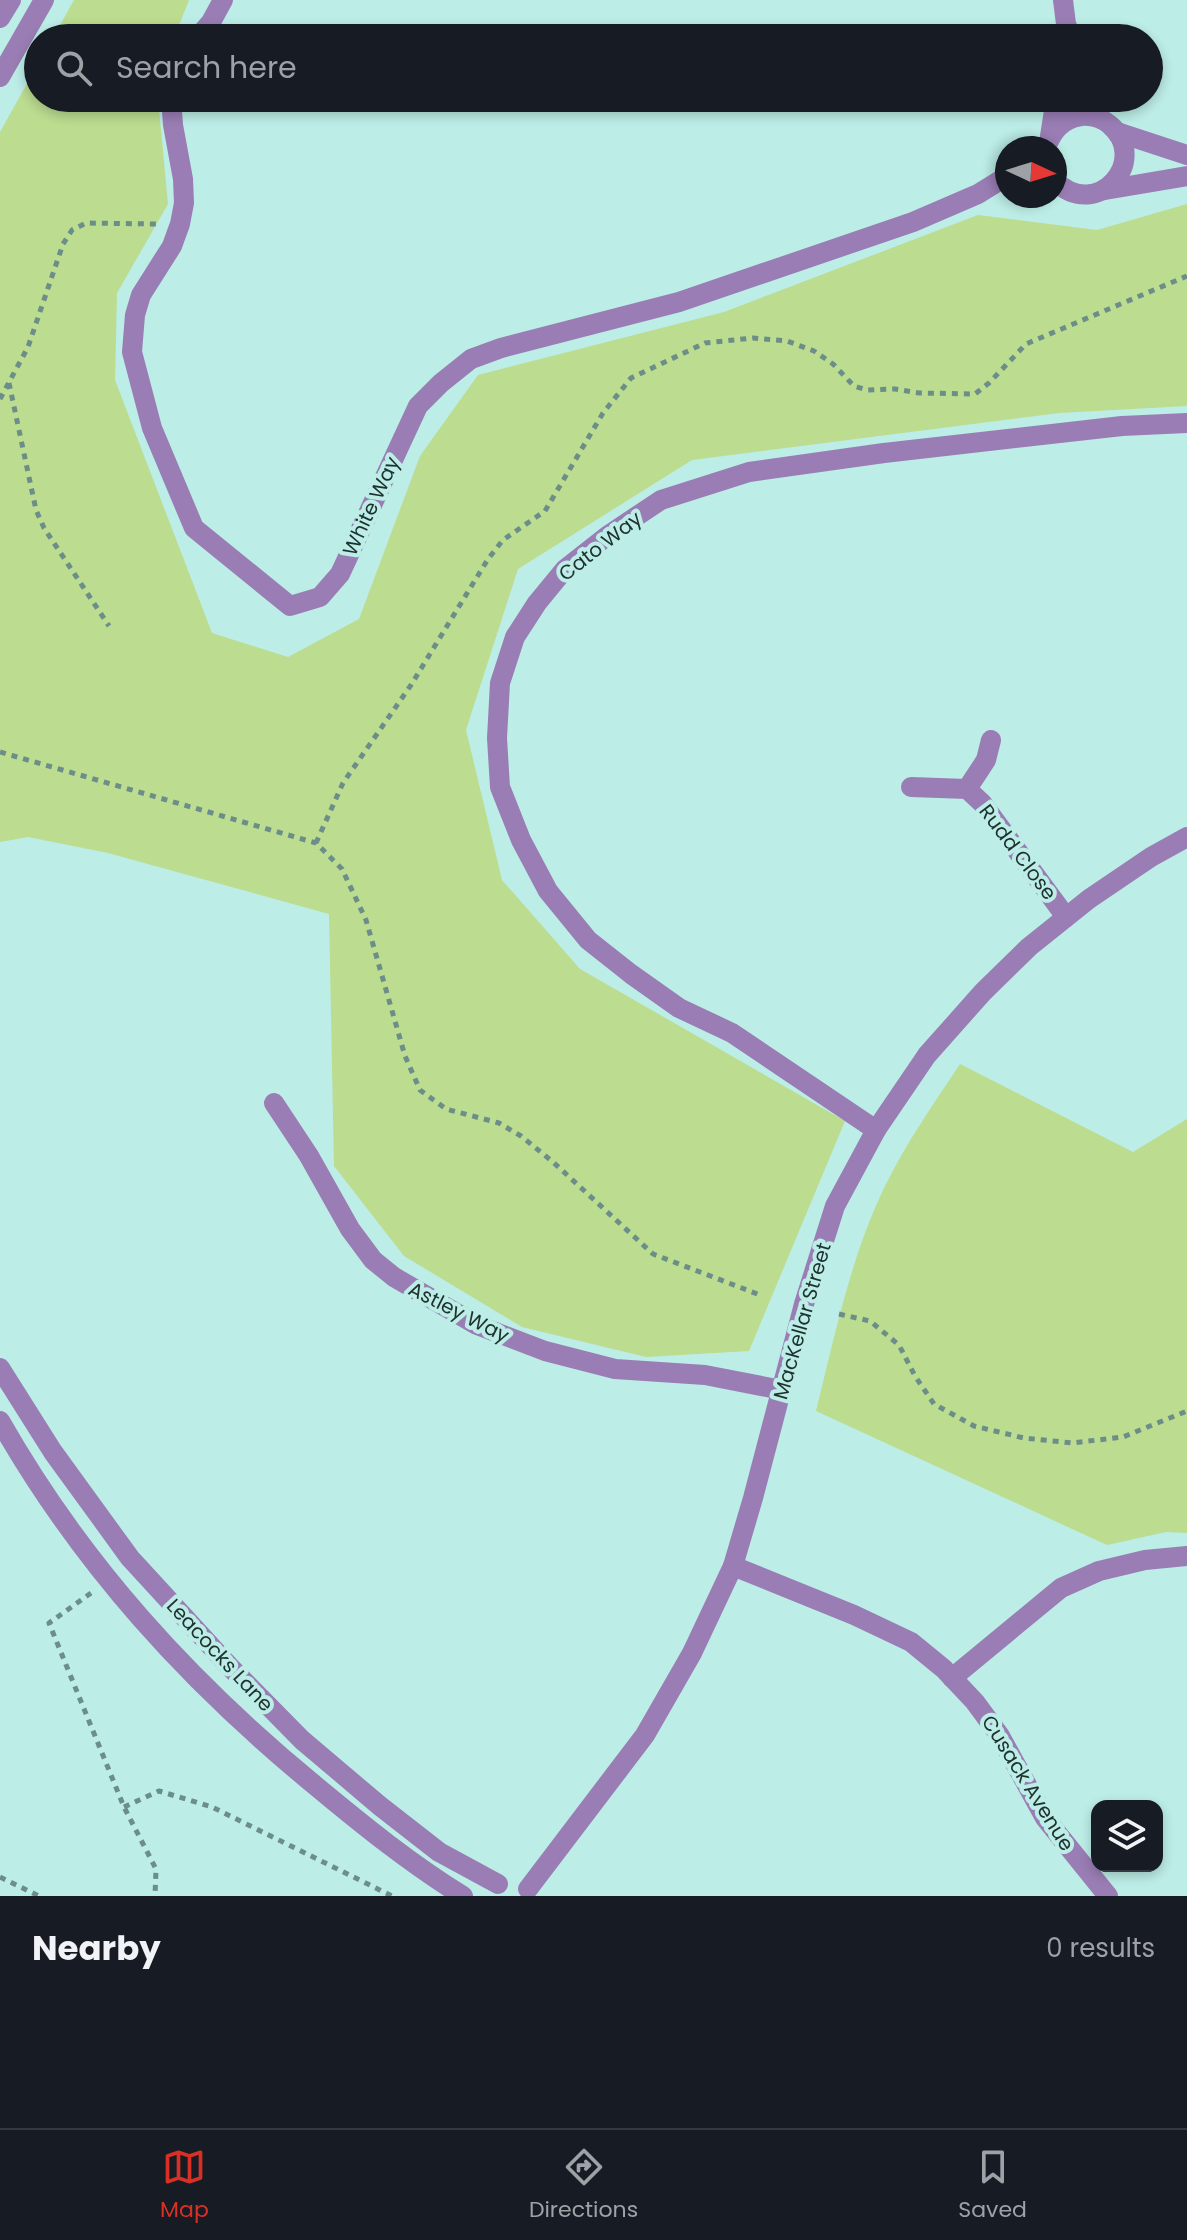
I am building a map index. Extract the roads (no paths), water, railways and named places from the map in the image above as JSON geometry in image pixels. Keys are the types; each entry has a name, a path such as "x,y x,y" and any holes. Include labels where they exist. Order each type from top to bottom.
{"street":[{"path":"0,18 11,0"},
{"path":"30,24 44,0"},
{"path":"209,24 223,0"},
{"path":"1063,0 1067,24"},
{"path":"0,77 24,35"},
{"name":"White Way","path":"172,112 184,203 172,246 141,295 135,315 132,352 152,428 194,528 290,606 320,597 340,574 418,406 471,359 501,348 679,302 913,222 995,183"},
{"path":"1049,136 1053,112"},
{"path":"1104,112 1123,144 1125,157 1122,170 1105,190"},
{"path":"1053,136 1066,121 1087,116 1187,155"},
{"path":"1067,191 1080,195 1093,194 1187,176"},
{"name":"White Way","path":"978,194 995,192"},
{"name":"Cato Way","path":"876,1130 732,1033 679,1008 631,974 588,940 548,891 521,840 500,787 497,738 500,683 515,637 537,603 565,569 661,500 749,472 1122,426 1187,423"},
{"name":"Rudd Close","path":"967,789 986,760 991,740"},
{"name":"Rudd Close","path":"911,787 967,789 982,803 1066,917"},
{"name":"MacKellar Street","path":"531,1893 645,1735 692,1653 733,1566 804,1304 835,1206 876,1130 927,1055 1029,947 1151,857 1187,837"},
{"name":"Astley Way","path":"274,1103 309,1156 350,1229 373,1260 394,1277 451,1311 513,1340 578,1361 639,1372 705,1375 782,1390"},
{"name":"Leacocks Lane","path":"0,1368 53,1452 130,1558 302,1740 380,1806 492,1890 514,1882 531,1893"},
{"name":"Leacocks Lane","path":"0,1421 22,1459 108,1581 210,1693 285,1761 410,1862 463,1896"},
{"path":"952,1678 1061,1588 1099,1571 1145,1560 1187,1556"},
{"name":"Cusack Avenue","path":"733,1566 854,1615 911,1642 952,1678 975,1702 1000,1736 1045,1818 1108,1896"}]}
